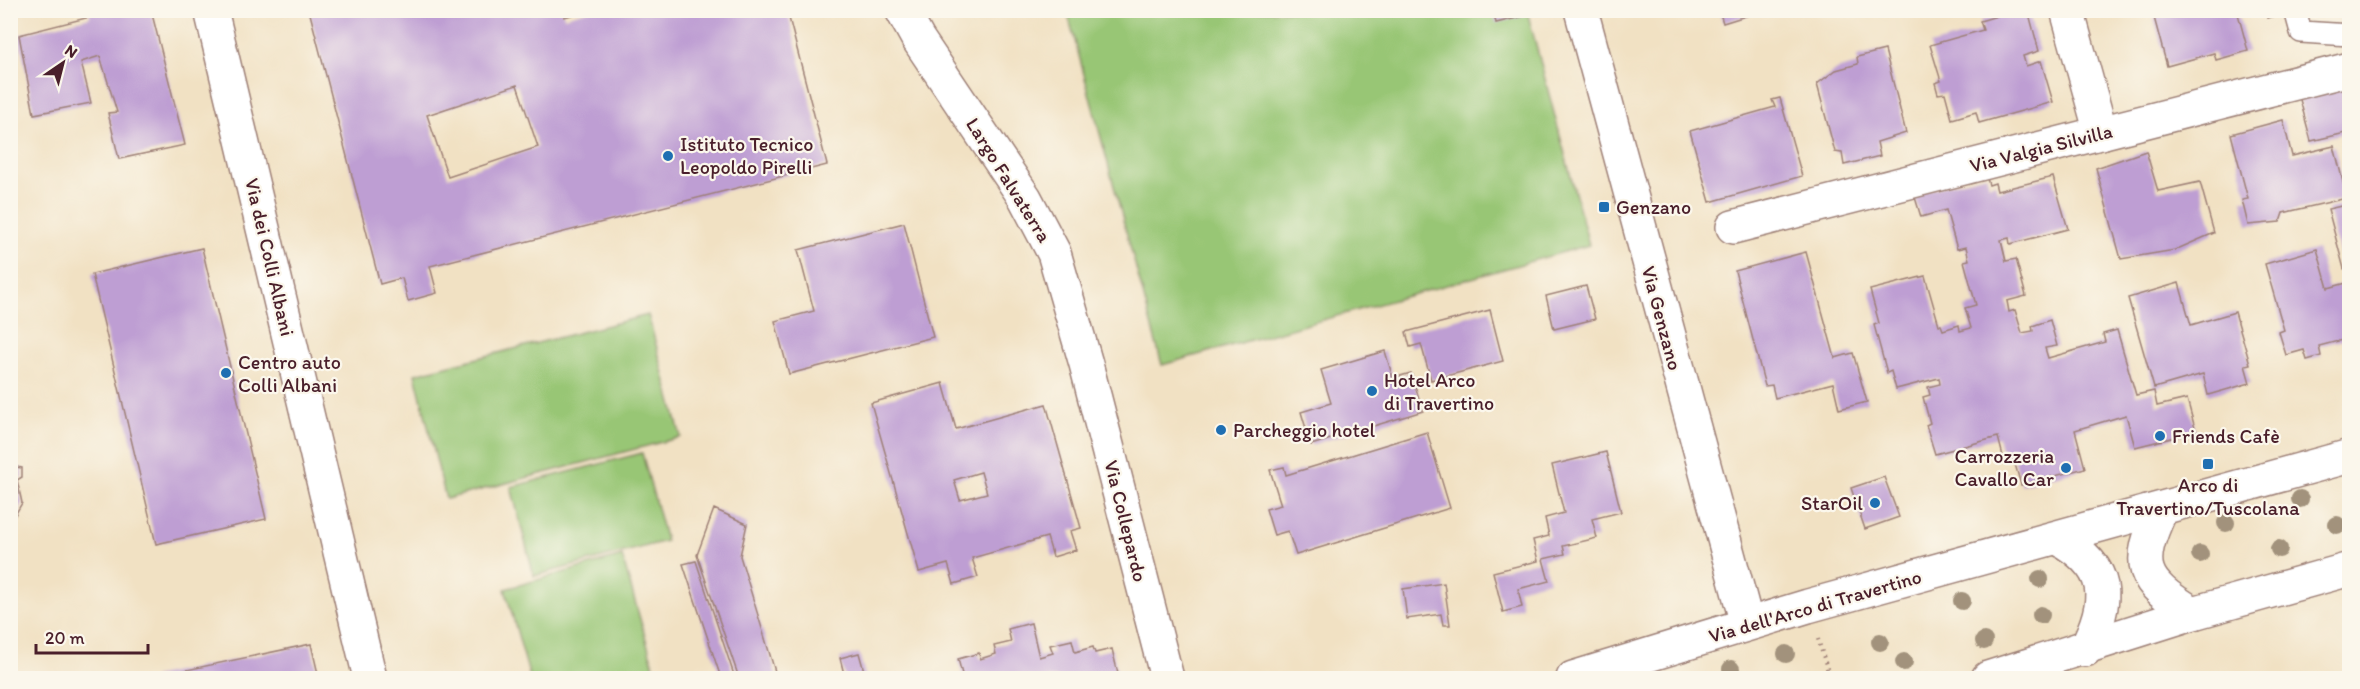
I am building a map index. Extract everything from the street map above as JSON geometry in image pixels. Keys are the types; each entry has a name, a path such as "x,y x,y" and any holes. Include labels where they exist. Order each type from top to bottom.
{"street":[{"name":"Via dei Colli Albani","path":"211,10 370,678"},
{"name":"Largo Falvaterra","path":"902,10 1047,235 1060,270 1086,364"},
{"name":"Via Genzano","path":"1581,10 1747,624"},
{"path":"2067,10 2101,133"},
{"name":"Via Valgia Silvilla","path":"1733,227 2349,69"},
{"name":"Via Collepardo","path":"1086,364 1167,678"},
{"name":"Via dell'Arco di Travertino","path":"1573,678 1747,624 2349,456"},
{"path":"2161,510 2146,547 2146,569 2151,579 2168,598 2193,613"},
{"path":"2058,538 2085,557 2100,579 2103,603 2100,618 2085,650"},
{"path":"1988,678 2085,650 2193,613 2349,569"}],"lane":[{"path":"2295,10 2301,32 2349,34"}],"path":[{"path":"1817,636 1830,678"}],"green space":[{"path":"1067,11 1527,11 1589,245 1162,365"},
{"path":"648,315 681,437 446,499 415,374"},
{"path":"642,453 666,541 534,576 511,487"},
{"path":"622,556 657,678 530,678 505,589"}],"building":[{"path":"89,10 151,10 185,145 119,159 108,113 117,112 100,56 81,62 91,103 34,114 19,35 90,17"},
{"name":"Istituto Tecnico Leopoldo Pirelli","path":"309,10 562,10 564,17 590,10 787,10 827,165 430,266 437,293 408,301 402,278 380,284","holes":["517,85 538,147 448,177 427,115"]},
{"path":"1493,10 1524,10 1525,16 1496,23"},
{"path":"1719,10 1762,10 1762,11 1723,23"},
{"path":"1995,10 2028,10 2039,51 2023,56 2026,66 2041,61 2053,102 1979,123 1976,112 1952,119 1945,93 1938,94 1935,83 1941,81 1930,45 1983,30 1980,21 1997,16"},
{"path":"2152,10 2237,10 2248,51 2216,60 2214,53 2167,66"},
{"path":"2265,10 2290,10 2291,11 2267,18"},
{"path":"1885,50 1906,133 1877,142 1880,156 1844,165 1842,153 1835,152 1817,84 1836,70 1858,64 1857,57"},
{"path":"2350,79 2350,132 2311,141 2298,92"},
{"path":"1780,98 1802,176 1710,202 1690,131 1775,107 1772,100"},
{"path":"2283,120 2292,156 2334,146 2347,198 2283,213 2280,222 2248,225 2242,200 2248,199 2231,134"},
{"path":"2146,151 2158,191 2200,182 2214,233 2175,250 2121,259 2096,168"},
{"path":"1986,175 1989,185 1995,183 1997,191 2053,177 2068,229 2010,244 2009,238 2001,240 2006,261 2016,259 2026,296 2007,301 2009,312 2015,310 2022,333 2033,331 2032,326 2050,320 2057,346 2045,348 2048,358 2105,342 2103,334 2117,330 2136,395 2154,391 2157,406 2187,399 2196,432 2135,447 2126,415 2075,430 2085,468 2021,485 2013,457 2004,460 1998,437 1935,454 1926,425 1930,423 1923,397 1930,395 1928,387 1940,384 1939,378 1896,389 1891,371 1887,373 1874,325 1879,323 1870,290 1925,276 1939,325 1943,330 1959,325 1960,331 1971,328 1965,308 1976,305 1964,261 1969,260 1966,247 1957,249 1946,210 1921,217 1914,194"},
{"path":"2350,204 2350,268 2344,269 2328,209"},
{"path":"904,223 933,337 789,374 775,321 814,311 798,250"},
{"path":"202,248 266,519 156,544 92,274"},
{"path":"2317,249 2328,288 2350,282 2350,338 2319,346 2321,356 2307,360 2304,350 2286,355 2279,332 2284,330 2265,264"},
{"path":"1806,252 1835,358 1853,353 1867,402 1839,409 1833,383 1775,398 1772,385 1765,386 1735,271"},
{"path":"2179,283 2191,325 2235,312 2250,364 2245,365 2250,383 2208,395 2203,374 2154,388 2128,298"},
{"path":"1586,286 1595,319 1554,329 1546,296"},
{"path":"1490,310 1503,361 1431,380 1421,344 1410,347 1406,332"},
{"name":"Hotel Arco di Travertino","path":"1385,351 1393,378 1411,373 1423,411 1311,445 1301,412 1331,403 1321,370"},
{"path":"943,383 956,429 1046,404 1081,528 1070,531 1076,550 1053,557 1047,537 972,558 978,577 954,584 948,564 919,572 871,403","holes":["981,472 987,493 960,500 954,480"]},
{"path":"1427,432 1450,508 1296,555 1288,531 1274,535 1266,509 1281,505 1270,470 1284,467 1286,475"},
{"path":"10,448 16,467 22,468 22,477 17,480 22,503 11,522"},
{"path":"1606,452 1621,512 1592,519 1597,538 1563,546 1565,554 1543,559 1549,581 1518,589 1522,607 1503,612 1493,572 1538,561 1533,540 1549,536 1545,518 1564,513 1552,465"},
{"name":"StarOil","path":"1884,477 1899,517 1865,529 1851,488"},
{"path":"714,509 747,524 740,556 777,678 739,678 697,555"},
{"path":"696,561 735,678 721,678 683,564"},
{"path":"1444,583 1450,625 1443,625 1441,614 1407,619 1403,589"},
{"path":"1031,623 1039,657 1053,653 1050,645 1072,640 1075,652 1093,647 1095,653 1112,649 1119,678 963,678 958,659 979,653 980,659 996,654 994,646 1011,642 1008,629"},
{"path":"311,644 319,678 153,678 153,677"},
{"path":"859,653 866,678 845,678 840,658"}],"place":[{"name":"Istituto Tecnico Leopoldo Pirelli","path":"668,156"},
{"name":"Genzano","path":"1604,207"},
{"name":"Centro auto Colli Albani","path":"226,373"},
{"name":"Hotel Arco di Travertino","path":"1372,391"},
{"name":"Parcheggio hotel","path":"1221,430"},
{"name":"Friends Cafè","path":"2160,436"},
{"name":"Arco di Travertino/Tuscolana","path":"2208,464"},
{"name":"Carrozzeria Cavallo Car","path":"2066,468"},
{"name":"StarOil","path":"1875,503"}]}
